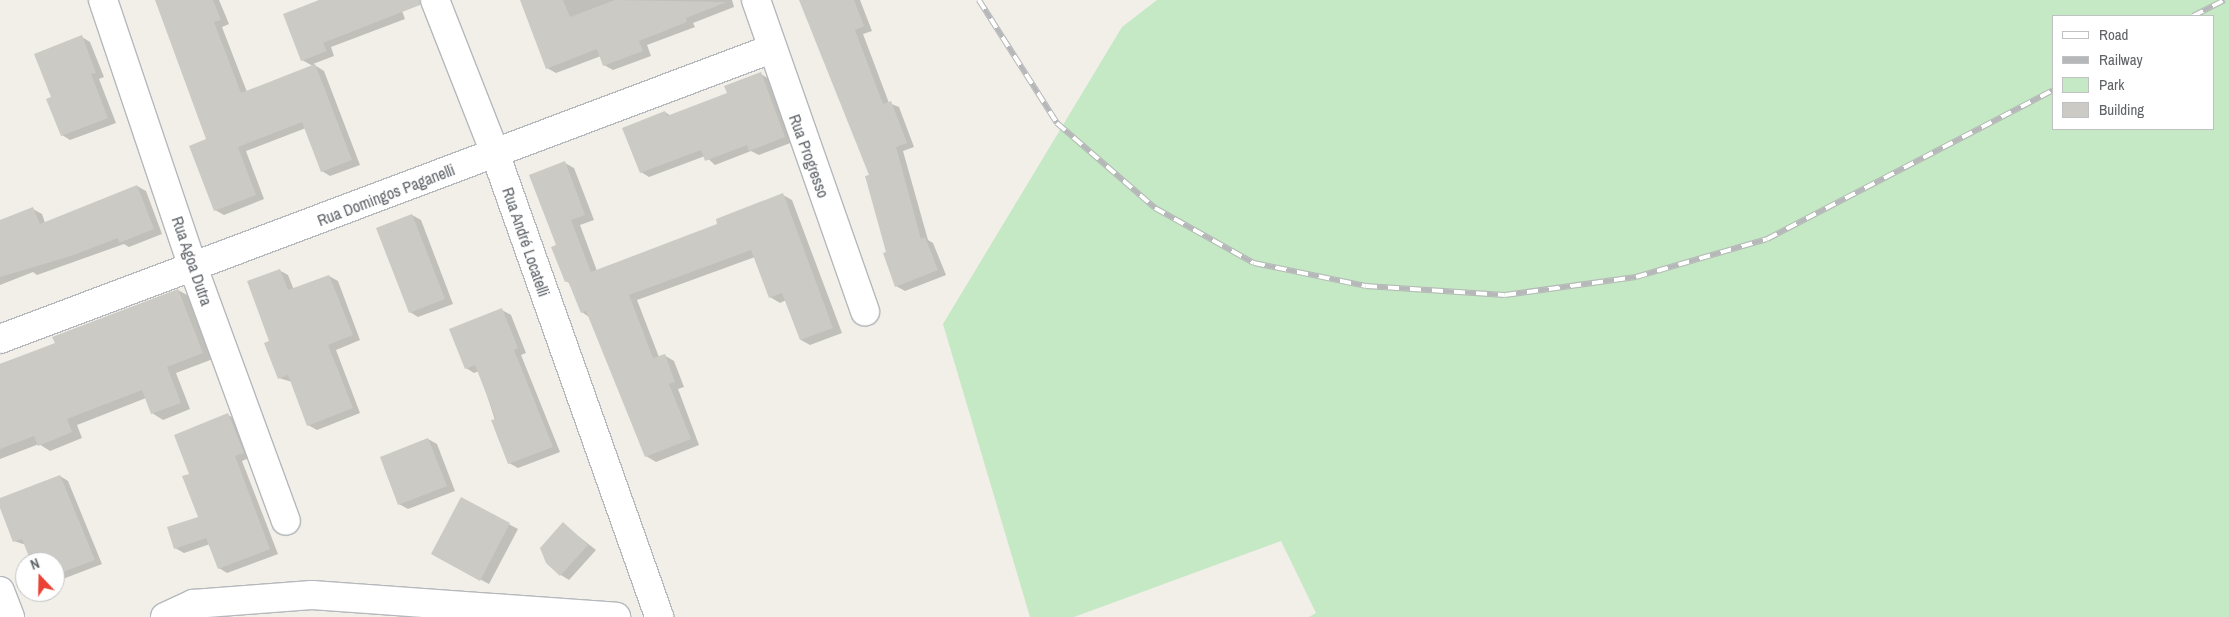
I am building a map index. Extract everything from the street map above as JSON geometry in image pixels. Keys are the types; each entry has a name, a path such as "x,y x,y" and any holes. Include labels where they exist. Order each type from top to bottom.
{"street":[{"name":"Rua Agoa Dutra","path":"103,0 193,268 286,521"},
{"name":"Rua André Locatelli","path":"435,0 495,153 610,486 659,617"},
{"name":"Rua Progresso","path":"756,0 771,49 865,311"},
{"name":"Rua Domingos Paganelli","path":"0,339 771,49"},
{"path":"0,591 10,617"},
{"path":"165,617 193,604 312,595 616,617"}],"green space":[{"path":"1157,0 2229,0 2229,617 1309,617 1316,613 1281,541 1074,617 1030,617 943,324 1122,27"}],"building":[{"path":"155,0 213,0 221,20 214,22 241,93 315,64 352,160 321,172 302,122 238,147 256,195 214,211 189,146 206,139"},
{"path":"319,0 420,0 420,5 323,43 327,51 301,61 283,14"},
{"path":"520,0 563,0 570,17 615,0 727,2 686,18 687,22 639,41 643,51 603,66 597,49 546,69"},
{"path":"799,0 854,0 864,26 855,30 883,104 891,101 907,143 896,147 921,239 925,237 938,270 895,287 883,253 886,252 865,176 869,175"},
{"path":"82,35 96,73 91,74 108,118 61,136 46,99 51,97 34,54"},
{"path":"761,72 785,137 749,151 747,145 705,161 701,150 640,173 622,128 665,111 667,116 727,93 724,86"},
{"path":"565,161 585,215 571,220 591,272 717,224 716,219 783,193 833,328 800,340 782,293 769,298 751,250 629,295 653,358 665,354 675,382 669,384 691,439 645,457 586,311 581,313 568,281 565,282 551,247 556,245 529,175"},
{"path":"137,185 154,229 119,243 118,238 71,256 0,277 0,220 33,207 40,224"},
{"path":"412,214 445,299 409,313 376,228"},
{"path":"280,269 288,290 329,275 353,335 328,345 353,408 307,426 288,375 278,379 264,343 269,341 247,281"},
{"path":"178,289 203,353 167,367 181,403 151,414 142,390 67,419 72,432 38,446 34,436 0,449 0,364 55,343 52,337"},
{"path":"502,308 518,348 514,350 553,447 508,464 491,420 496,419 475,365 465,369 449,329"},
{"path":"228,413 244,453 235,456 270,549 218,569 206,538 174,549 167,527 198,517 182,476 189,474 174,435"},
{"path":"428,438 447,486 398,505 380,457"},
{"path":"60,475 95,560 65,571 65,552 27,552 22,539 13,542 0,508 0,498"},
{"path":"461,497 510,523 480,581 431,554"},
{"path":"563,522 588,545 560,576 546,563 540,548"}],"railway":[{"path":"979,0 1057,123 1155,208 1254,263 1366,286 1505,295 1636,277 1767,239 2052,91"},
{"path":"2195,15 2224,0"}]}
